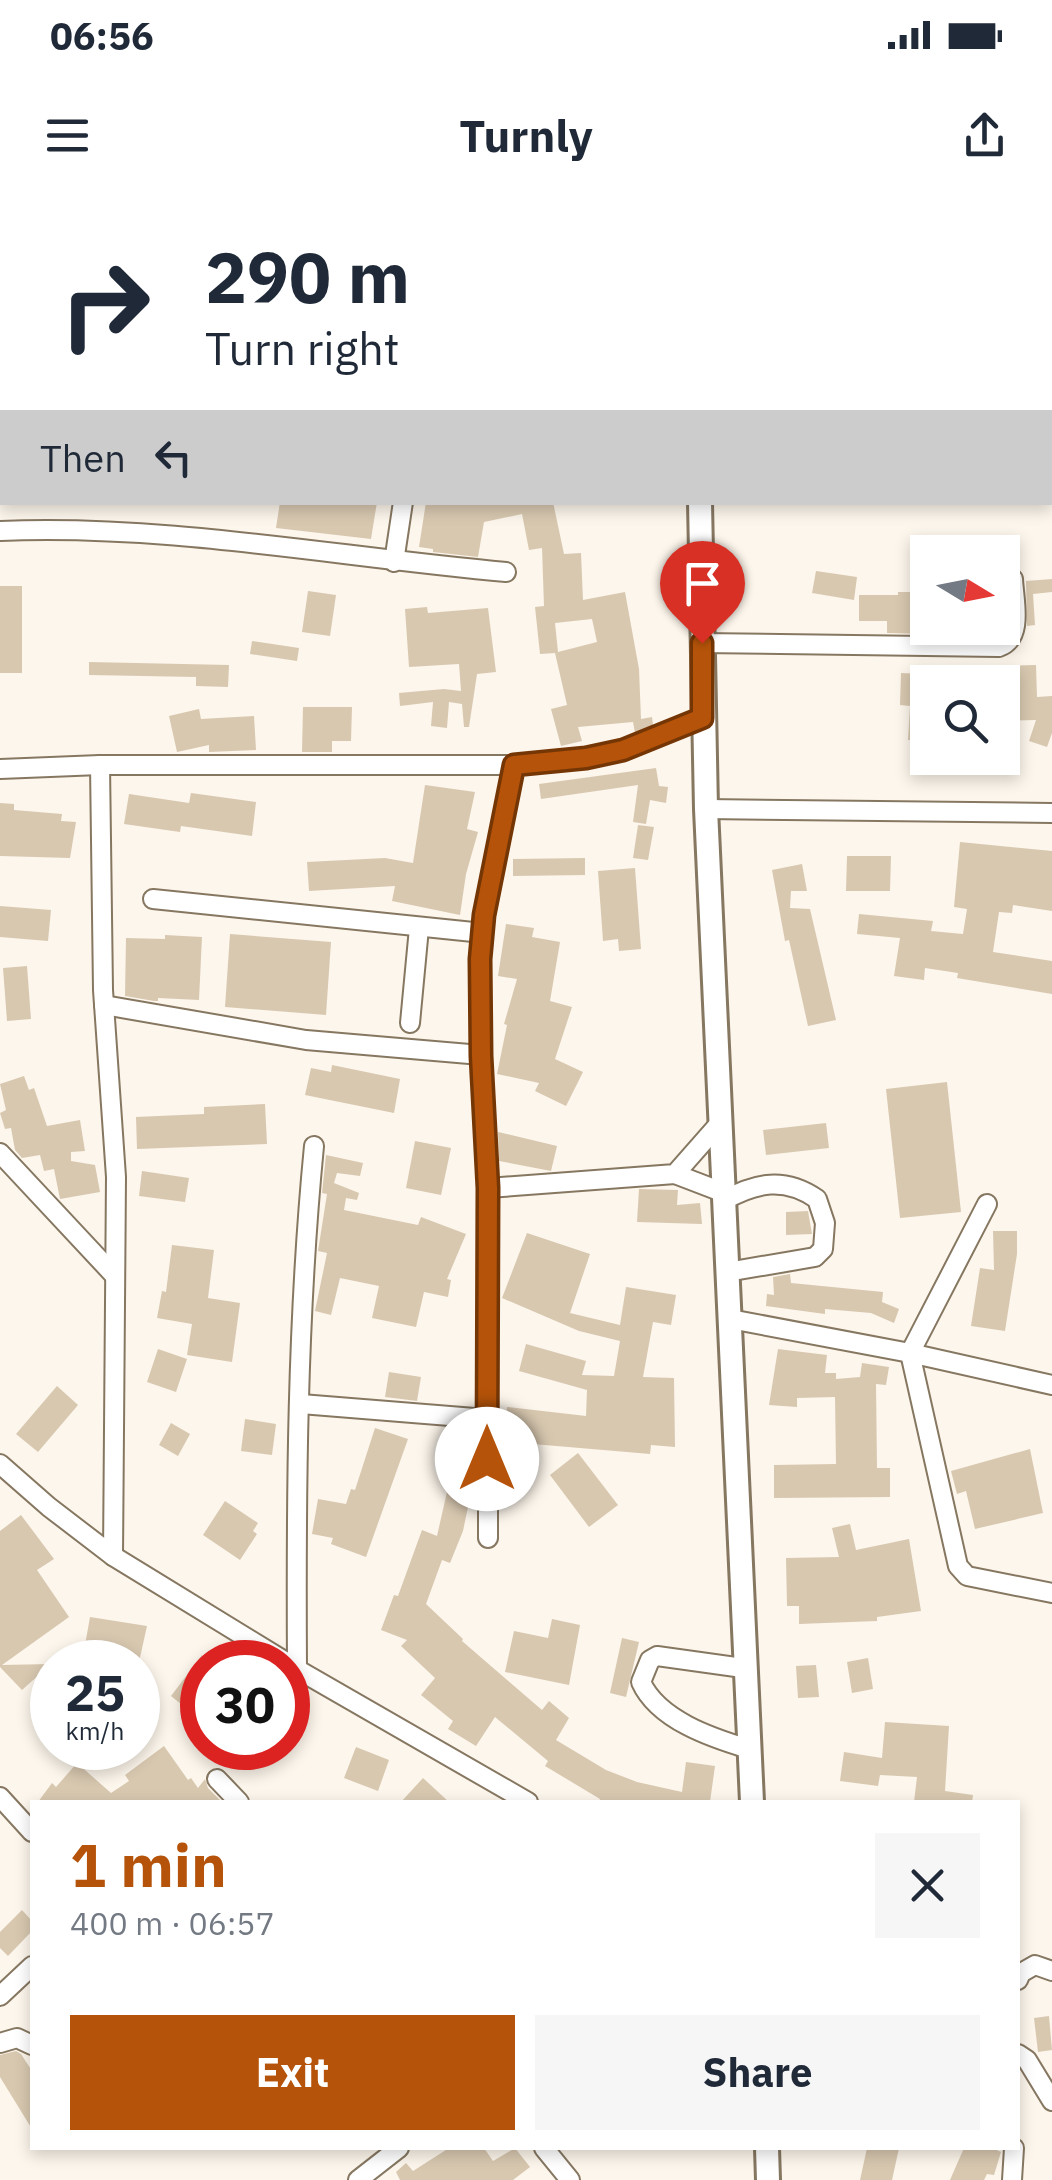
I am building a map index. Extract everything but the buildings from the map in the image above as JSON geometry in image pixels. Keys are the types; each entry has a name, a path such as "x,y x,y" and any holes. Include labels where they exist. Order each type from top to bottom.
{"main road":[{"path":"700,505 702,718 752,1800"},
{"path":"767,2150 768,2180"}],"street":[{"path":"394,562 403,505"},
{"path":"0,531 57,528 161,533 506,572"},
{"path":"702,643 910,643"},
{"path":"966,645 1003,645"},
{"path":"0,769 100,765 514,765 623,750 702,718"},
{"path":"100,765 104,1004 116,1177 113,1556"},
{"path":"488,1538 488,1188 481,1056 483,932 514,765"},
{"path":"706,809 1052,813"},
{"path":"153,899 483,932"},
{"path":"410,1023 418,928"},
{"path":"104,1004 306,1040 481,1056"},
{"path":"675,1174 719,1124"},
{"path":"291,1640 302,1265 314,1146"},
{"path":"0,1153 114,1275"},
{"path":"488,1188 675,1174 722,1197 788,1183 817,1199 825,1223 823,1249 815,1257 727,1272"},
{"path":"987,1204 910,1353 958,1566 967,1576 1052,1593"},
{"path":"730,1319 1052,1385"},
{"path":"300,1404 487,1419"},
{"path":"0,1464 113,1556 249,1640"},
{"path":"743,1668 657,1656 650,1660 641,1682 663,1709 710,1738 750,1749"},
{"path":"310,1677 525,1800"},
{"path":"218,1779 237,1800"},
{"path":"0,1796 30,1830"},
{"path":"1020,1975 1034,1965 1052,1972"},
{"path":"0,1996 30,1968"},
{"path":"0,2043 17,2038 30,2044"},
{"path":"1020,2055 1027,2060 1052,2102"},
{"path":"358,2180 396,2150"},
{"path":"546,2150 570,2180"},
{"path":"1012,2180 1014,2150"}],"route":[{"path":"487,1459 488,1188 480,959 484,915 514,765 623,750 702,718 702,643"}]}
